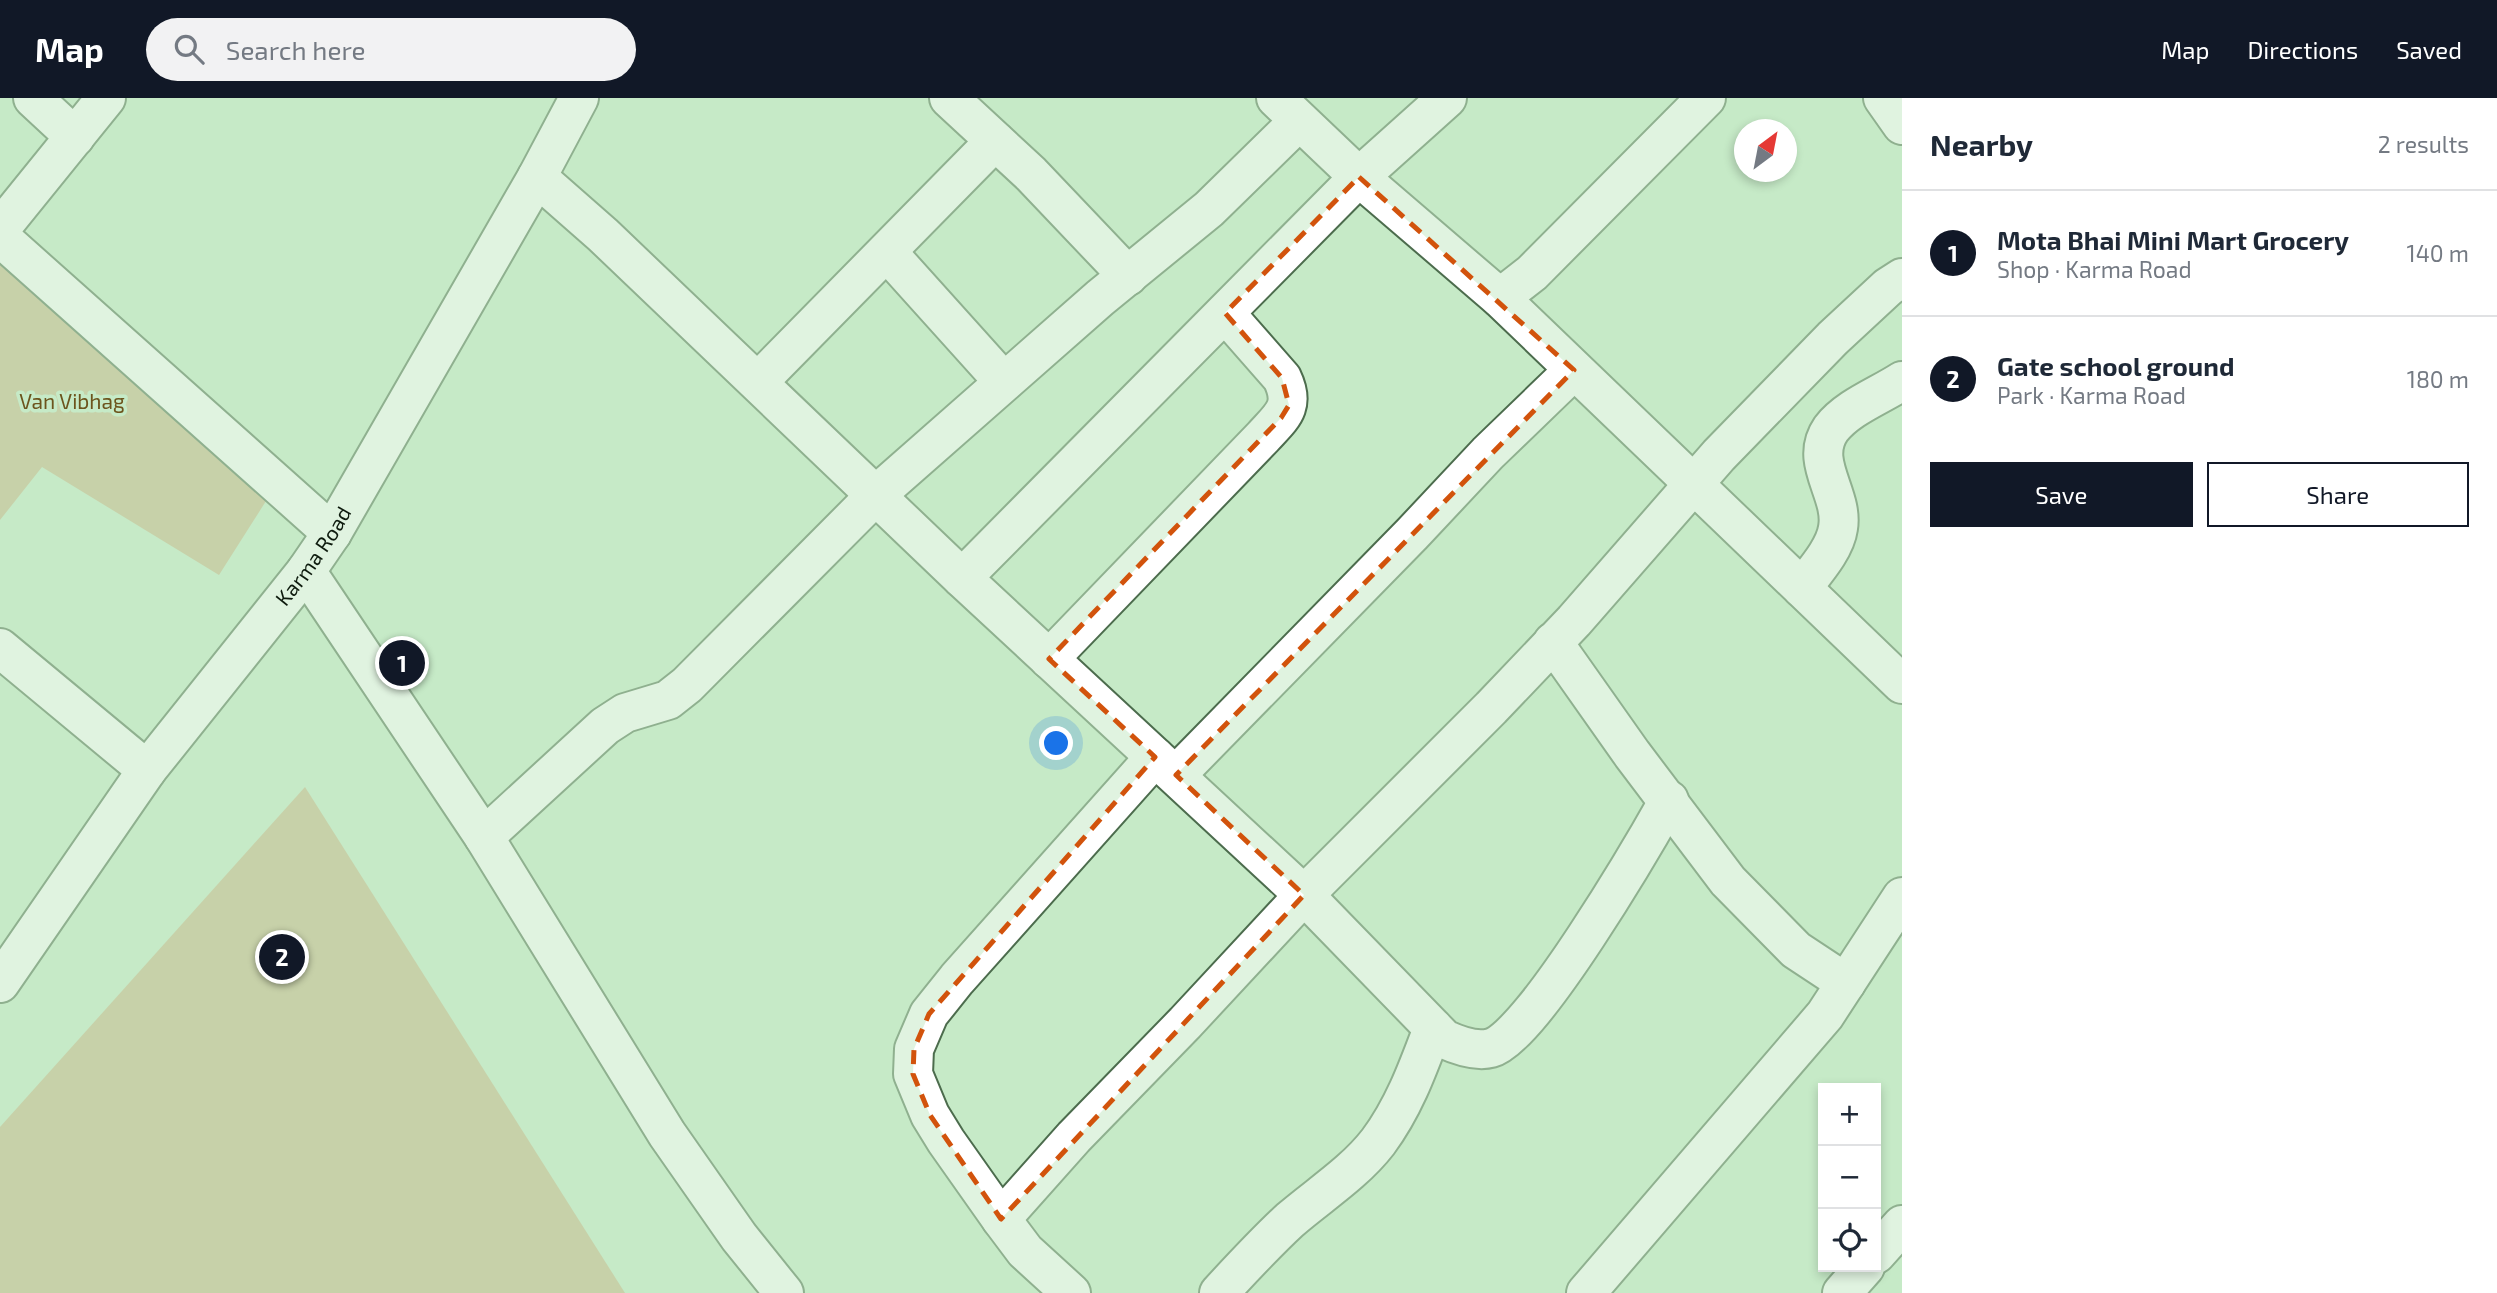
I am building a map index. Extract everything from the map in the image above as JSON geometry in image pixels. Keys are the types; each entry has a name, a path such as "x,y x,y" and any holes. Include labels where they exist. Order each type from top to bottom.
{"street":[{"path":"33,98 75,137"},
{"path":"0,229 106,98"},
{"name":"Karma Road","path":"0,983 147,770 306,571 331,533 537,177 579,98"},
{"path":"949,98 1031,174 1128,276"},
{"path":"962,578 1359,177 1447,98"},
{"path":"1500,298 1532,273 1706,98"},
{"path":"1883,98 1902,125"},
{"path":"484,837 605,726 625,713 668,700 687,685 876,495 1004,382 1209,209 1287,110 1359,177 1500,298 1902,684"},
{"path":"758,382 995,141"},
{"path":"537,177 603,235 962,578 1304,895 1444,1039 1461,1047 1492,1048 1513,1032 1539,1002 1588,932 1620,884 1669,800"},
{"path":"0,237 331,533"},
{"path":"887,252 1004,382"},
{"path":"1001,1219 1074,1137 1304,895 1553,642 1692,484 1833,338 1888,287 1902,278"},
{"path":"1049,659 1272,427 1289,405 1288,390 1282,378 1225,313"},
{"path":"1072,1293 1025,1251 930,1115 913,1074 914,1049 929,1013 957,979 1165,766 1412,534 1488,453 1574,370"},
{"path":"1802,588 1822,561 1838,528 1837,507 1823,462 1823,445 1831,429 1847,413 1902,381"},
{"path":"306,571 484,837 667,1135 739,1237 784,1293"},
{"path":"1553,642 1632,754 1728,881 1796,950 1846,983"},
{"path":"0,648 147,770"},
{"path":"1586,1293 1825,1015 1902,897"},
{"path":"1219,1293 1282,1228 1349,1172 1376,1145 1408,1094 1433,1028"},
{"path":"1881,1248 1902,1225"},
{"path":"1842,1293 1861,1272"}],"highlighted area":[{"path":"1359,177 1574,370 1176,775 1304,895 1001,1219 930,1115 913,1074 914,1049 929,1014 1155,757 1049,659 1281,418 1289,405 1282,378 1225,313"}],"green space":[{"name":"Van Vibhag","path":"0,237 273,490 219,575 42,467 0,520"},
{"path":"305,787 625,1293 0,1293 0,1127"}],"place":[{"name":"Mota Bhai Mini Mart Grocery","path":"402,663"},
{"name":"Gate school ground","path":"282,957"}]}
